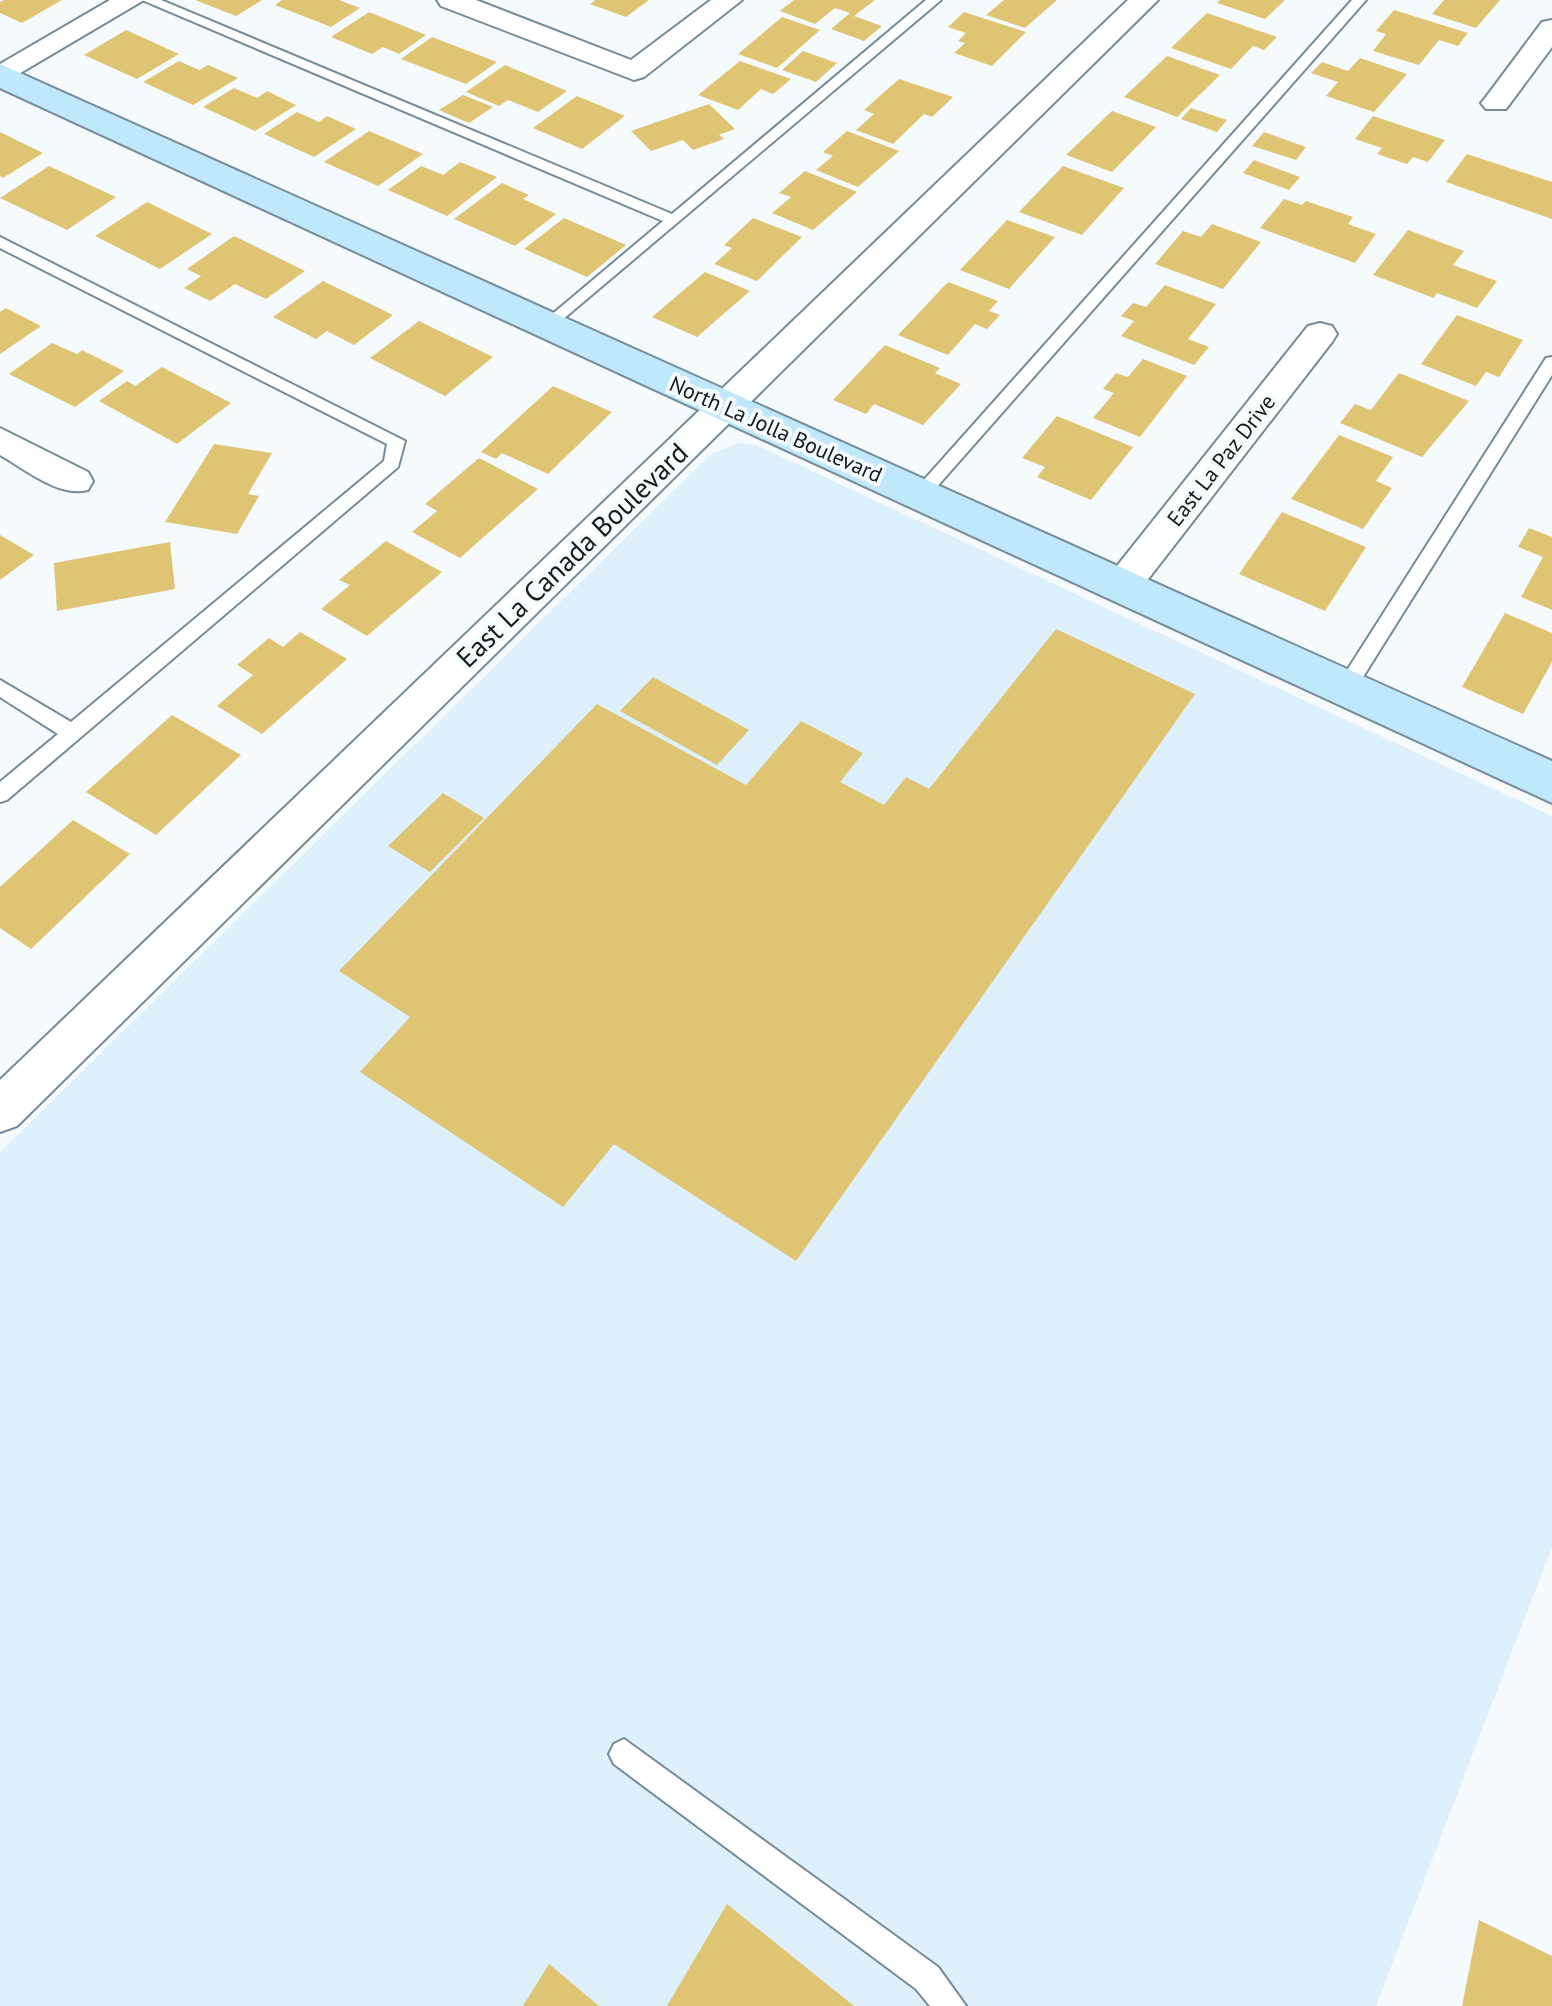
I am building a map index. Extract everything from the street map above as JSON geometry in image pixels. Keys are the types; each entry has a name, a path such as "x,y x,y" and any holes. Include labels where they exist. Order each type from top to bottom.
{"street":[{"path":"0,76 130,0"},
{"path":"451,0 634,71 728,0"},
{"name":"East La Canada Boulevard","path":"0,1110 1144,0"},
{"path":"1496,103 1552,28"},
{"name":"North La Jolla Boulevard","path":"0,76 1552,783"},
{"name":"East La Paz Drive","path":"1122,586 1320,334"},
{"path":"0,440 76,481"}],"lane":[{"path":"149,0 674,220"},
{"path":"549,326 934,0"},
{"path":"920,494 1360,0"},
{"path":"0,242 396,441 392,463 0,794"},
{"path":"1346,688 1552,362"},
{"path":"0,687 72,732"},
{"path":"624,1754 928,1978 950,2006"}],"shaded area":[{"path":"740,443 756,445 1552,816 1552,1547 1376,2006 0,2006 0,1152 712,453"}],"building":[{"path":"62,0 22,23 0,13 0,2"},
{"path":"195,0 262,0 236,16"},
{"path":"282,0 339,0 360,8 331,27 275,5"},
{"path":"596,0 649,0 626,17 590,4"},
{"path":"794,0 875,0 854,16 882,26 864,41 831,29 850,13 835,8 815,24 780,11"},
{"path":"1004,0 1057,0 1025,28 986,15"},
{"path":"1285,0 1265,19 1217,3"},
{"path":"1444,0 1500,0 1476,28 1432,14"},
{"path":"1394,10 1468,33 1458,46 1439,40 1419,65 1373,51 1386,34 1376,31"},
{"path":"369,12 426,35 399,54 383,47 372,54 331,37"},
{"path":"964,12 1026,32 992,66 954,53 965,43 958,41 966,33 948,27"},
{"path":"1207,13 1277,37 1264,50 1253,46 1231,69 1171,48"},
{"path":"782,17 820,30 777,68 738,54"},
{"path":"126,30 179,54 137,79 84,55"},
{"path":"432,37 497,62 466,84 401,59"},
{"path":"803,51 837,63 816,82 782,70"},
{"path":"1167,56 1220,75 1177,117 1124,97"},
{"path":"1360,58 1407,74 1374,112 1326,96 1338,82 1311,73 1322,62 1348,71"},
{"path":"179,61 199,70 208,65 238,78 193,105 143,82"},
{"path":"740,61 791,79 773,94 761,89 738,110 698,95"},
{"path":"505,65 567,91 538,112 508,100 499,106 466,92"},
{"path":"899,79 953,97 932,117 924,114 893,144 856,130 874,114 864,110"},
{"path":"234,88 257,98 267,91 296,105 255,131 203,107"},
{"path":"463,95 493,107 469,123 439,110"},
{"path":"577,96 625,116 582,149 533,128"},
{"path":"709,104 735,129 719,135 724,139 693,150 683,140 651,151 631,131"},
{"path":"1191,108 1227,120 1217,132 1181,119"},
{"path":"1112,111 1156,127 1112,172 1066,155"},
{"path":"297,112 319,122 327,116 356,129 314,157 264,134"},
{"path":"1373,116 1445,140 1428,162 1413,157 1407,164 1377,154 1382,148 1355,139"},
{"path":"369,131 423,154 378,186 324,162"},
{"path":"847,131 899,151 858,187 816,170 833,156 823,152"},
{"path":"0,132 43,153 3,178"},
{"path":"1264,132 1306,147 1296,160 1252,146"},
{"path":"1467,154 1552,182 1552,219 1446,182"},
{"path":"1254,160 1300,177 1289,190 1243,173"},
{"path":"460,162 497,177 447,216 388,190 421,166 443,175"},
{"path":"49,166 116,197 67,230 0,198"},
{"path":"1063,166 1124,188 1082,235 1019,212"},
{"path":"805,171 857,192 813,230 772,213 791,197 779,193"},
{"path":"502,183 529,195 523,199 556,214 515,246 454,219"},
{"path":"1284,199 1302,205 1306,201 1353,217 1348,224 1376,234 1355,263 1260,228"},
{"path":"147,202 212,234 160,269 95,236"},
{"path":"564,218 626,245 587,277 524,249"},
{"path":"753,218 802,237 757,281 714,264 732,248 724,245"},
{"path":"1007,220 1055,237 1009,289 960,270"},
{"path":"1212,224 1261,242 1223,289 1155,264 1183,231 1201,237"},
{"path":"1408,230 1464,251 1453,265 1497,281 1477,308 1437,293 1434,298 1373,275"},
{"path":"234,236 305,271 266,299 235,284 210,301 184,288 201,276 187,269"},
{"path":"705,272 750,291 697,337 652,317"},
{"path":"323,281 393,315 354,345 327,331 316,339 273,317"},
{"path":"948,282 998,301 989,311 1000,315 987,329 975,324 948,355 898,335"},
{"path":"1165,285 1216,304 1188,339 1209,347 1194,365 1121,336 1134,321 1121,316 1133,303 1146,307"},
{"path":"6,308 41,326 0,354 0,312"},
{"path":"1457,315 1523,340 1499,377 1486,372 1476,386 1421,364"},
{"path":"419,321 493,357 445,396 370,358"},
{"path":"52,343 77,354 82,350 124,371 75,407 9,374"},
{"path":"885,345 940,368 935,373 961,384 923,425 874,404 866,414 833,400"},
{"path":"1143,359 1187,376 1140,437 1093,418 1114,393 1103,389 1116,373 1128,377"},
{"path":"162,367 231,403 177,444 99,401 127,381 135,386"},
{"path":"1399,373 1469,401 1422,457 1340,423 1355,404 1371,410"},
{"path":"553,386 612,412 548,474 502,453 496,459 481,452"},
{"path":"1057,416 1133,447 1091,500 1037,477 1045,467 1022,458"},
{"path":"1339,435 1393,457 1376,481 1392,488 1363,529 1291,499"},
{"path":"214,444 272,453 248,494 259,496 237,534 165,522"},
{"path":"479,458 538,489 460,558 412,532 437,511 425,504"},
{"path":"1282,512 1366,547 1325,611 1239,574"},
{"path":"1529,528 1552,537 1552,610 1521,597 1543,557 1518,547"},
{"path":"0,535 34,555 0,580"},
{"path":"386,541 442,572 367,636 321,609 350,585 339,580"},
{"path":"170,542 175,589 57,611 54,563"},
{"path":"1505,613 1552,633 1552,662 1523,714 1462,687"},
{"path":"1056,629 1195,694 796,1261 614,1144 563,1207 360,1072 410,1017 339,971 597,704 746,785 801,721 863,753 840,782 884,805 906,777 929,789"},
{"path":"300,632 347,659 262,734 217,706 253,675 237,665 269,638 283,647"},
{"path":"653,677 749,730 717,765 620,711"},
{"path":"172,715 241,755 156,835 86,792"},
{"path":"443,793 484,818 430,872 388,846"},
{"path":"73,820 130,854 31,949 0,928 0,887"},
{"path":"727,1904 854,2006 667,2006"},
{"path":"1479,1920 1552,1956 1552,2006 1462,2006"},
{"path":"549,1964 599,2006 523,2006"}]}
